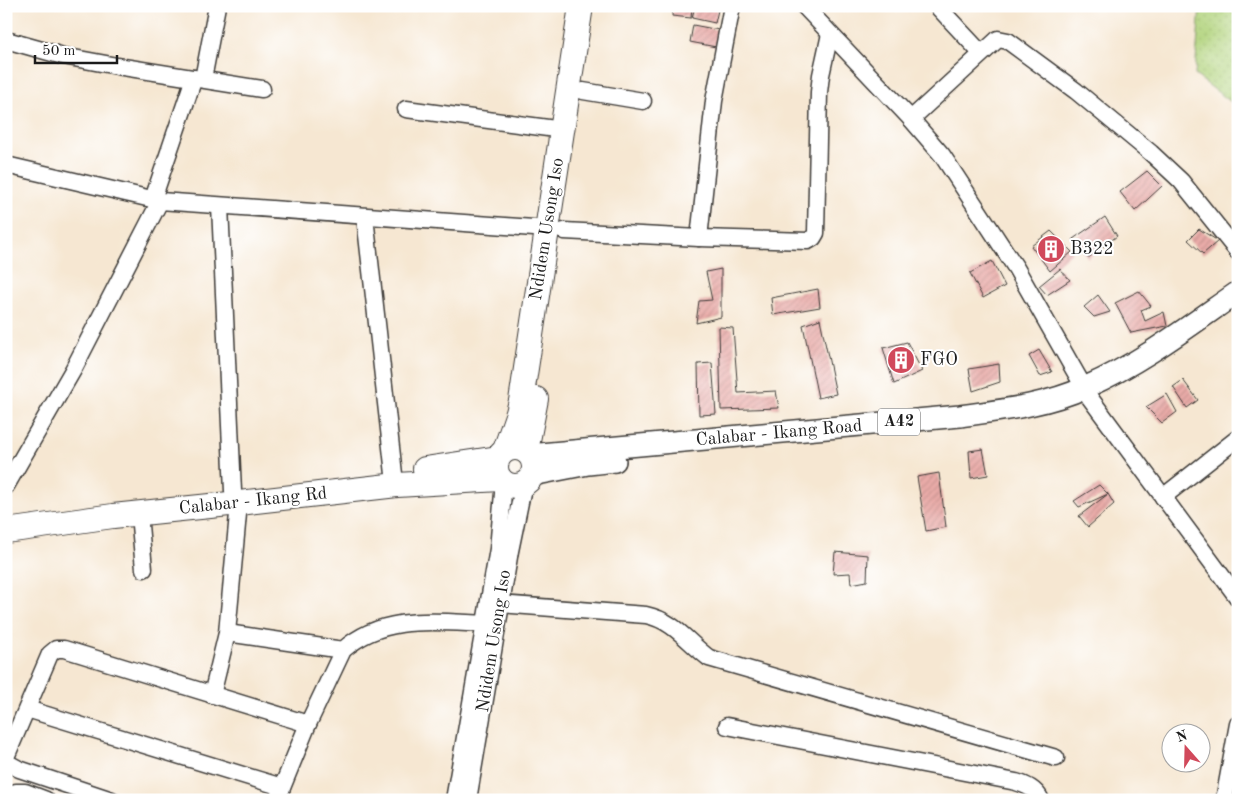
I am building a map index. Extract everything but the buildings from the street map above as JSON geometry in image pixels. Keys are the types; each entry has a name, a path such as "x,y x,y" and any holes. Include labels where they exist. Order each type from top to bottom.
{"highway":[{"name":"Ndidem Usong Iso","path":"556,230 563,130 581,6"},
{"name":"Ndidem Usong Iso","path":"515,467 518,414 583,91 596,6"},
{"name":"Calabar - Ikang Rd","path":"6,518 236,497 397,485 515,467"},
{"name":"Calabar - Ikang Rd","path":"6,530 139,514 236,497 394,474 515,467"}],"main road":[{"name":"Calabar - Ikang Road","path":"515,467 588,464 802,446 1016,422 1060,410 1238,292"},
{"name":"Calabar - Ikang Road","path":"1087,393 1121,384 1238,307"}],"street":[{"path":"6,486 73,370 156,200 199,79 218,6"},
{"path":"699,238 714,101 732,6"},
{"path":"804,6 911,119 942,155 1016,268 1087,393 1238,598"},
{"path":"938,6 981,53"},
{"path":"6,165 156,200 220,206 556,230 699,238 808,240 815,236 820,75 830,34"},
{"path":"911,119 998,39 1008,41 1076,91 1151,153 1181,182 1238,252"},
{"path":"6,40 63,56 262,89"},
{"path":"583,91 643,101"},
{"path":"406,109 563,130"},
{"path":"212,695 227,632 236,497 220,206"},
{"path":"365,216 394,474"},
{"path":"1163,497 1238,438"},
{"name":"Ndidem Usong Iso","path":"468,800 510,551 515,467"},
{"name":"Ndidem Usong Iso","path":"454,800 498,549 515,467"},
{"path":"139,514 144,569"},
{"path":"500,604 646,615 660,618 671,625 709,658 1056,758"},
{"path":"27,709 280,793 308,724 343,650 362,635 401,623 421,621 485,624"},
{"path":"227,632 343,650"},
{"path":"6,758 50,654 56,649 64,649 308,724"},
{"path":"1224,800 1238,724"},
{"path":"727,726 1016,782 1027,785 1035,791 1041,800"},
{"path":"6,762 19,769 112,800"},
{"path":"9,800 12,794 20,791 46,800"}],"green space":[{"path":"1200,6 1238,6 1238,107 1195,75"}],"place":[{"name":"B322","path":"1051,249"},
{"name":"FGO","path":"901,360"}]}
